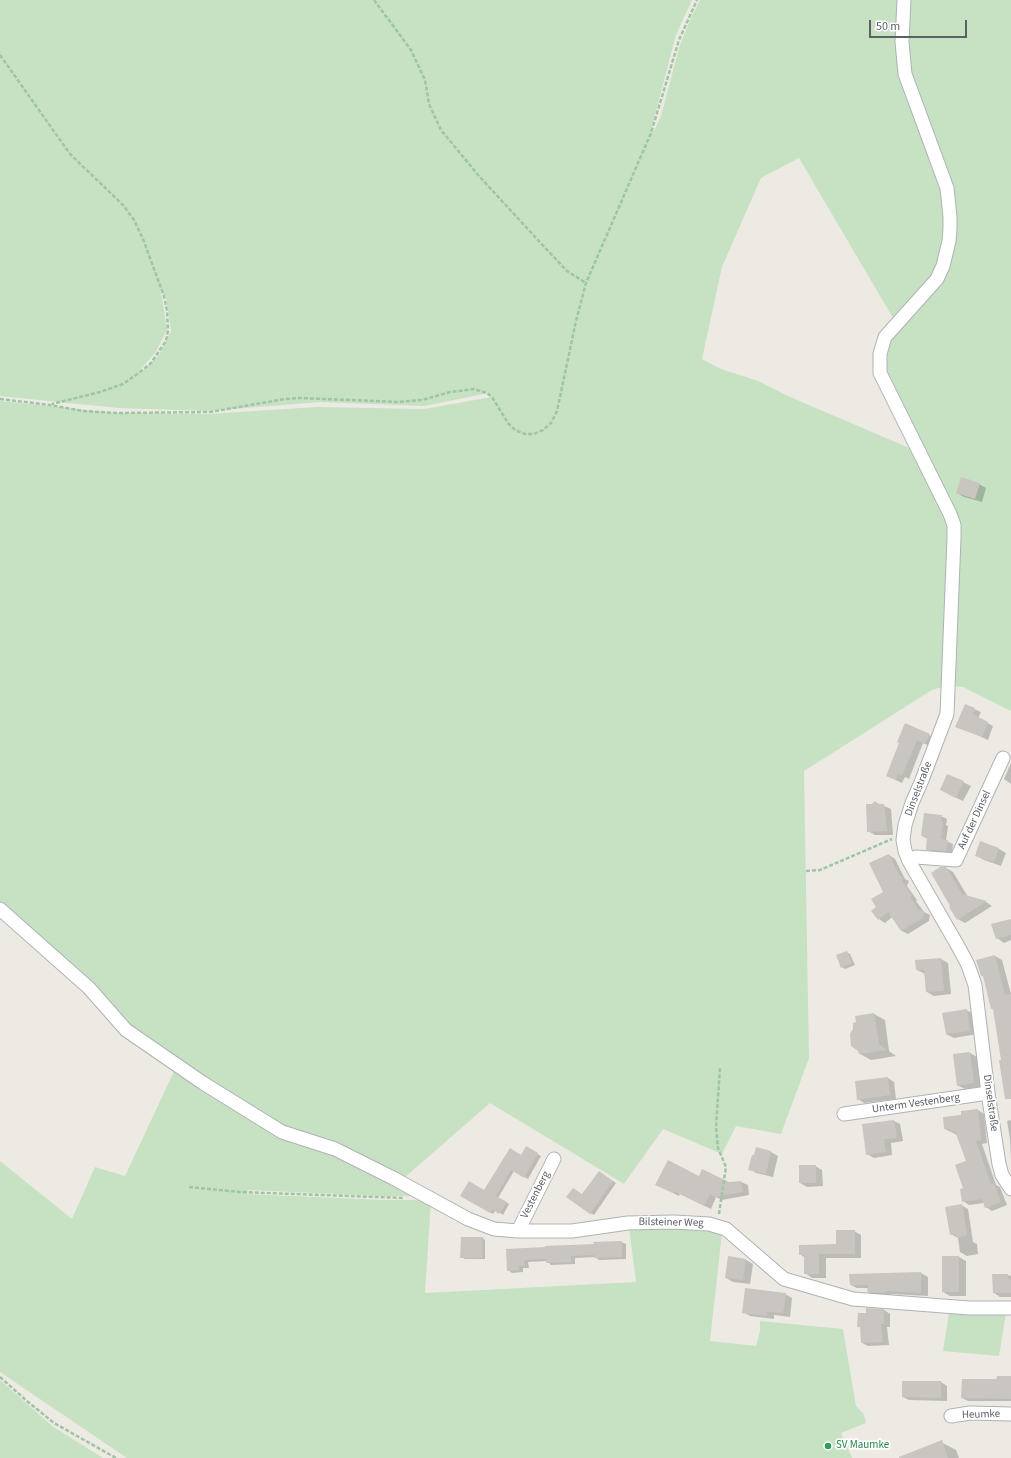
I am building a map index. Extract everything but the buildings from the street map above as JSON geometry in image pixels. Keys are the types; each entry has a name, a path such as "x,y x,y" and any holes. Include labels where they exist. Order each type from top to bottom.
{"street":[{"name":"Dinselstraße","path":"904,0 902,42 905,74 946,188 950,211 950,229 949,241 937,279 885,337 879,363 880,373 929,470 954,525 948,704 944,723 912,803 904,835 905,851 909,861 959,948 973,978 999,1164 1002,1175 1011,1189"},
{"name":"Auf der Dinsel","path":"909,861 916,857 956,860 1003,758"},
{"name":"Bilsteiner Weg","path":"0,909 89,988 126,1030 203,1083 282,1132 335,1149 393,1178 474,1222 494,1229 518,1231 572,1231 628,1223 674,1222 708,1224 726,1229 784,1279 853,1299 969,1308 1011,1308"},
{"name":"Unterm Vestenberg","path":"844,1114 988,1093"},
{"name":"Vestenberg","path":"518,1231 554,1159"},
{"name":"Heumke","path":"951,1416 970,1414 1011,1414"}],"path":[{"path":"374,0 411,50 425,80 430,104 441,130 479,176 541,244 567,271 586,283"},
{"path":"0,399 50,405 83,411 117,413 210,412 300,398 398,402 422,400 450,392 474,389 492,397 514,430 524,434 534,434 543,430 551,423 557,411 576,321 586,283 651,133 677,46 697,0"},
{"path":"0,55 70,154 123,205 134,220 143,239 164,296 167,311 168,330 166,341 151,363 140,372 123,384 100,392 50,405"},
{"path":"806,871 820,870 893,838 904,835"},
{"path":"716,1226 726,1167 718,1148 717,1134 720,1068"},
{"path":"189,1187 240,1192 382,1198 416,1198 426,1196"},
{"path":"0,1377 54,1423 116,1458"}],"green space":[{"path":"0,0 692,0 676,35 651,130 654,131 661,116 679,48 700,0 900,0 897,61 913,108 918,106 904,61 908,0 1011,0 1011,711 963,687 953,686 958,524 953,508 895,398 883,371 883,357 890,339 901,324 943,279 951,246 955,217 951,183 939,184 946,212 945,234 933,283 893,318 799,158 761,178 722,267 702,359 721,369 758,381 790,397 914,450 949,521 942,687 932,690 804,771 809,1058 781,1134 736,1126 722,1154 663,1129 624,1184 490,1103 403,1179 337,1146 287,1131 172,1058 122,1024 90,985 66,962 0,906 0,401 116,413 208,414 317,407 424,409 492,397 489,393 424,406 320,402 208,411 118,408 0,396","holes":["160,291 166,297 171,331 159,355 141,373 139,371 156,352 167,329"]},
{"path":"176,1067 286,1138 333,1152 414,1196 248,1190 247,1194 383,1200 419,1200 425,1198 431,1201 425,1293 636,1282 629,1227 676,1226 722,1233 710,1341 756,1346 760,1331 760,1321 843,1329 856,1406 864,1414 866,1423 841,1433 852,1458 127,1458 0,1372 0,1161 72,1219 95,1167 125,1176"},
{"path":"949,1313 1006,1313 999,1356 943,1351"},
{"path":"0,1380 52,1426 103,1458 0,1458"}],"place":[{"name":"SV Maumke","path":"828,1446"}]}
